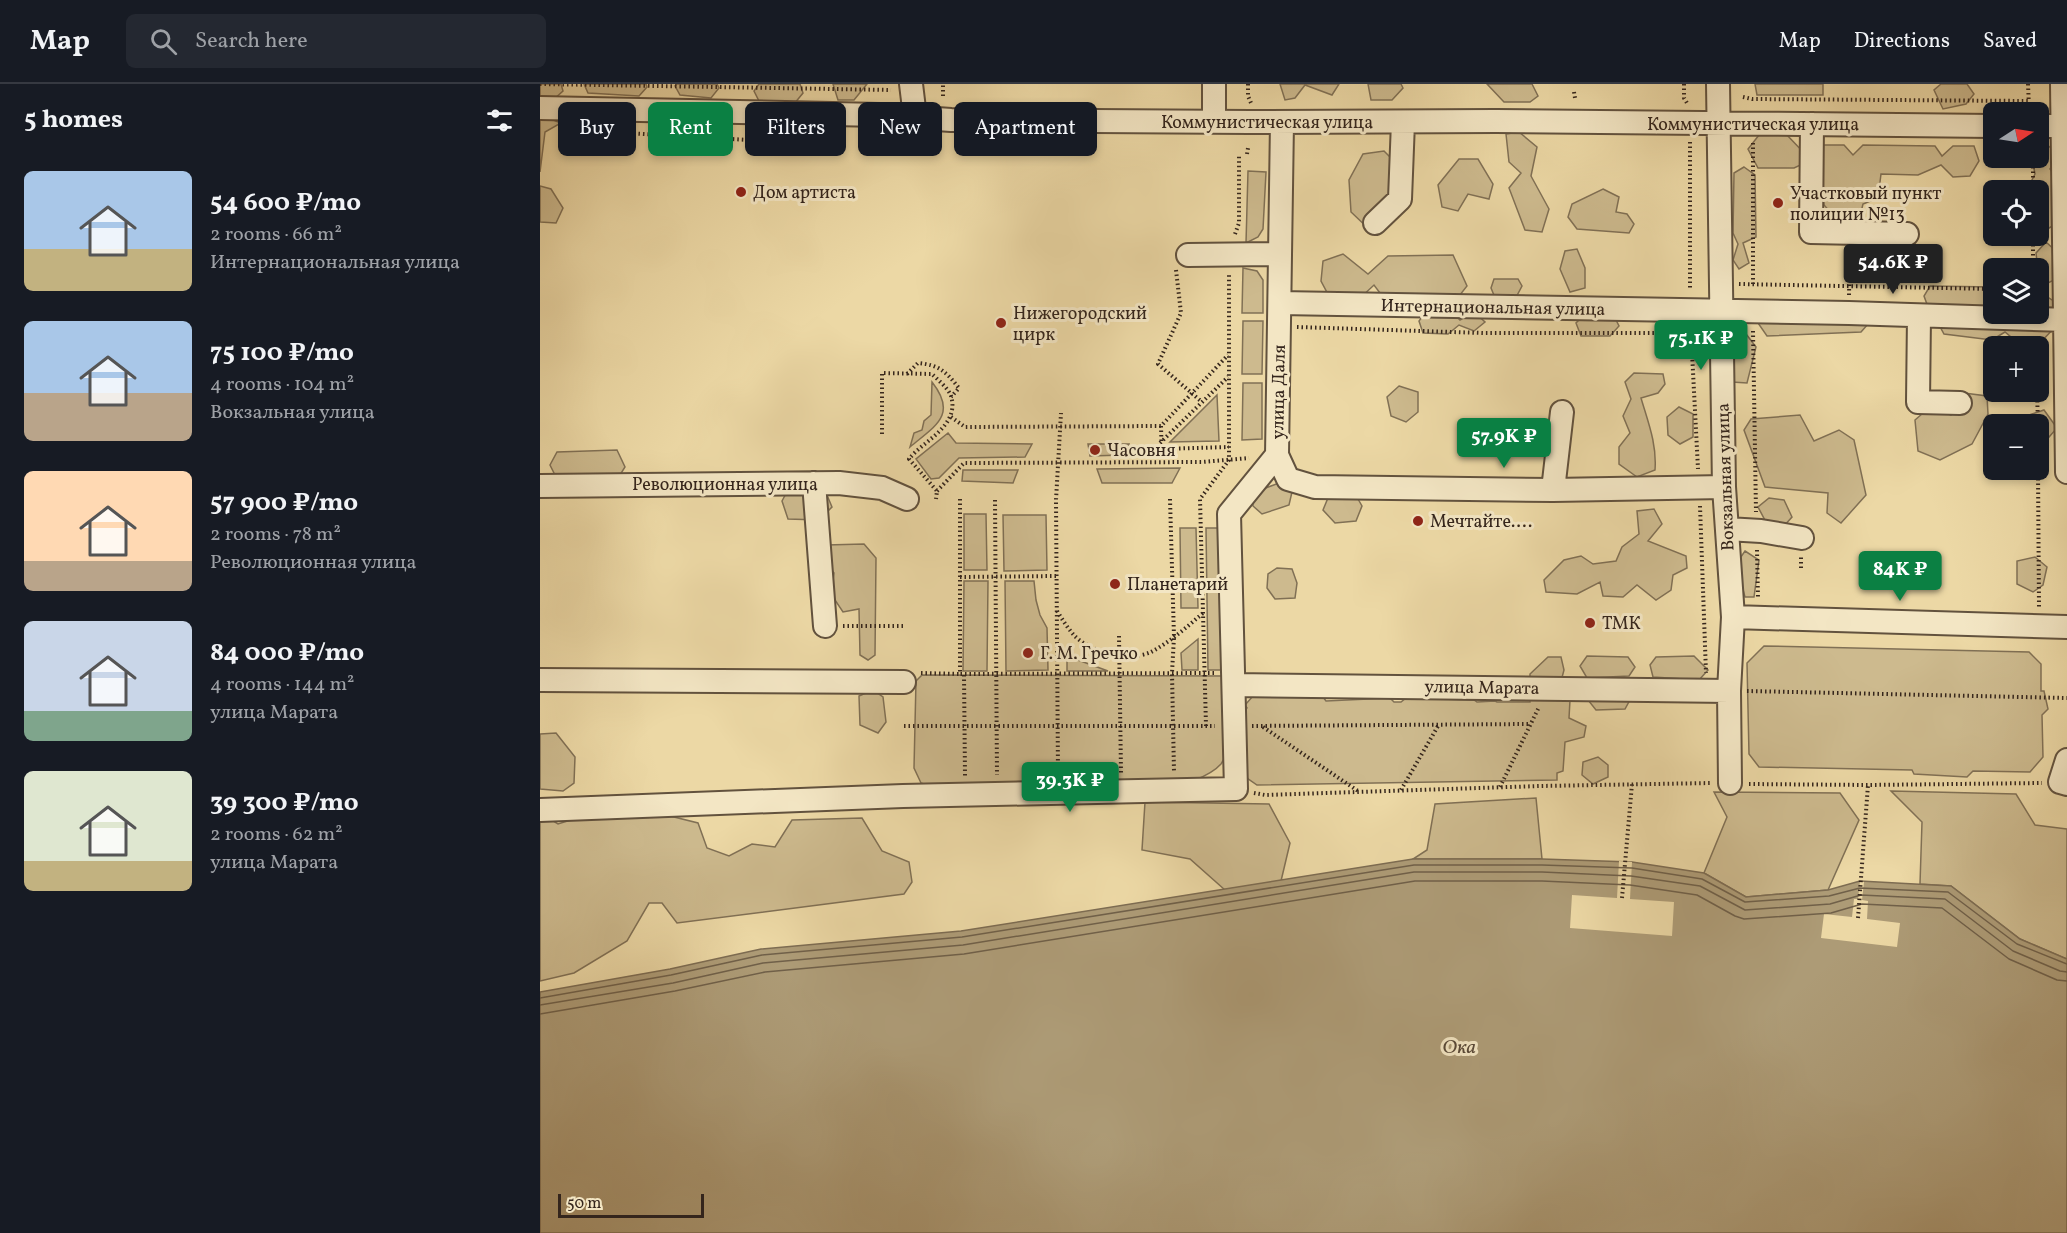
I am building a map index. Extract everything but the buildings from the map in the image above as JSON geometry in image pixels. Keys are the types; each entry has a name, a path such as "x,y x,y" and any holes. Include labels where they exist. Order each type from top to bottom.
{"street":[{"path":"1214,84 1214,122"},
{"name":"Вокзальная улица","path":"1718,84 1724,487 1733,617 1729,691 1730,783"},
{"path":"2062,84 2067,472"},
{"path":"901,87 908,102"},
{"name":"Коммунистическая улица","path":"540,108 858,116"},
{"name":"Коммунистическая улица","path":"942,119 1983,126"},
{"name":"улица Даля","path":"1236,789 1230,514 1277,455 1282,122"},
{"path":"1375,223 1400,199 1403,122"},
{"path":"2049,122 2064,126"},
{"path":"1812,124 1811,232 1907,234"},
{"path":"1181,259 1229,254 1280,254"},
{"name":"Интернациональная улица","path":"1280,303 2066,320"},
{"path":"1919,316 1918,402 1960,403"},
{"path":"1553,490 1562,412"},
{"path":"1277,455 1288,479 1315,487 1553,490 1724,487"},
{"path":"814,483 825,626"},
{"name":"Революционная улица","path":"540,486 839,483 882,488 908,499"},
{"path":"1727,529 1802,538"},
{"path":"1733,617 2067,627"},
{"path":"540,680 910,678"},
{"name":"улица Марата","path":"1234,679 1729,691"},
{"path":"2064,783 2067,760"},
{"path":"540,810 965,794 1236,789"}],"path":[{"path":"540,84 901,87"},
{"path":"943,84 943,96"},
{"path":"1248,84 1248,96 1251,103"},
{"path":"1684,84 1684,98 1689,106"},
{"path":"1743,97 1752,99 2028,101 2028,84"},
{"path":"1574,92 1575,98"},
{"path":"636,134 745,140"},
{"path":"1753,140 1753,293"},
{"path":"1690,141 1690,296"},
{"path":"1247,154 1248,148"},
{"path":"1206,726 1200,500 1229,460 1229,254 1239,223 1239,153"},
{"path":"1849,314 1851,232"},
{"path":"1181,259 1181,313 1158,364 1202,402"},
{"path":"1732,284 1983,289"},
{"path":"1753,325 1759,618"},
{"path":"1279,326 1483,333 1710,333"},
{"path":"1162,462 1161,426 1229,354"},
{"path":"906,374 918,363 932,364 946,372 959,388 951,397"},
{"path":"882,434 882,373 932,374 951,397 951,417 944,427 909,459 937,491"},
{"path":"1160,443 1229,377"},
{"path":"1058,793 1056,500 1061,412"},
{"path":"951,417 965,427 1161,426"},
{"path":"1161,449 1229,447"},
{"path":"936,499 937,491 964,463 1162,462 1229,460 1277,455"},
{"path":"2038,480 2039,612"},
{"path":"960,500 965,794"},
{"path":"994,500 997,794"},
{"path":"1170,500 1175,790"},
{"path":"960,576 1057,576"},
{"path":"1057,610 1074,636 1092,648 1119,656 1148,653 1174,637 1203,613"},
{"path":"854,626 905,626"},
{"path":"1119,636 1122,791"},
{"path":"910,678 997,674 1205,673 1234,679"},
{"path":"1500,788 1550,688"},
{"path":"1729,691 2067,698"},
{"path":"1261,726 1359,792"},
{"path":"1400,790 1438,726"},
{"path":"1236,789 1265,795 1632,784 2064,783"},
{"path":"1622,898 1632,784"},
{"path":"1858,918 1869,785"}],"shaded area":[{"path":"540,84 561,84 563,91 553,100 540,99"},
{"path":"584,84 646,84 647,87 639,96 588,93"},
{"path":"677,84 717,84 719,88 711,98 680,95 675,86"},
{"path":"759,84 800,84 803,93 796,102 760,102 754,91"},
{"path":"833,84 867,84 854,100 838,100"},
{"path":"1280,84 1339,84 1332,95 1305,85 1295,98 1285,100"},
{"path":"1368,84 1401,84 1403,88 1392,100 1371,100"},
{"path":"1487,84 1532,84 1538,96 1530,102 1504,102"},
{"path":"1755,84 1823,84 1823,95 1757,95"},
{"path":"1941,84 1967,84 1974,94 1966,104 1943,109 1934,90"},
{"path":"540,115 558,122 558,125 545,132 540,172"},
{"path":"1519,132 1537,147 1531,176 1549,209 1542,232 1525,230 1509,188 1521,173 1509,162 1506,134"},
{"path":"1786,134 1807,156 1820,145 1844,145 1853,155 1863,145 1935,146 1942,156 1953,146 1974,146 1979,161 1970,176 1953,177 1941,165 1918,175 1881,174 1878,198 1863,204 1858,224 1840,223 1824,205 1820,167 1807,162 1794,168 1758,168 1748,149 1759,135"},
{"path":"2049,146 2058,154 2050,169 2058,181 2061,221 2049,228 2049,180 2032,180 2035,174 2034,168 2049,168"},
{"path":"1384,151 1395,162 1393,190 1370,230 1351,212 1349,180 1363,154"},
{"path":"1459,159 1478,159 1493,184 1489,199 1468,194 1458,211 1442,207 1438,185"},
{"path":"1744,167 1755,175 1756,237 1743,243 1749,263 1739,269 1733,260 1738,244 1733,233 1734,173"},
{"path":"1248,171 1266,172 1263,229 1258,237 1246,243"},
{"path":"540,186 551,189 563,208 556,223 540,222"},
{"path":"1603,189 1619,197 1616,212 1627,214 1634,224 1629,233 1577,229 1568,217 1572,204"},
{"path":"2049,245 2058,253 2058,278 2049,282 2049,258 2037,258 2036,253 2042,246"},
{"path":"1577,249 1585,268 1585,288 1570,292 1560,269 1565,251"},
{"path":"1343,254 1368,274 1388,256 1453,255 1467,286 1456,300 1383,297 1374,285 1359,299 1330,298 1321,281 1323,261"},
{"path":"1243,268 1257,271 1263,280 1263,313 1242,313"},
{"path":"1494,279 1518,279 1522,286 1514,301 1496,300 1491,288"},
{"path":"1930,286 1983,287 1983,307 1928,307 1924,296"},
{"path":"2049,298 2055,302 2057,325 2047,336 2010,336 2005,332 1998,336 1983,336 1983,339 1944,334 1938,323 1983,319 1983,324 2049,324"},
{"path":"1426,311 1451,311 1460,320 1474,312 1485,322 1474,331 1459,325 1448,334 1423,333 1419,321"},
{"path":"1613,314 1619,326 1610,336 1581,336 1576,323 1584,315"},
{"path":"1674,315 1693,315 1697,322 1688,331 1672,331 1668,324"},
{"path":"1770,315 1869,323 1861,332 1767,336 1758,323"},
{"path":"1243,321 1263,321 1262,374 1242,374"},
{"path":"1743,330 1756,347 1747,383 1732,382 1727,345"},
{"path":"1634,373 1663,374 1665,384 1658,393 1641,398 1653,442 1655,470 1637,477 1619,464 1619,447 1630,433 1623,416 1631,399 1625,382"},
{"path":"932,382 940,393 943,412 935,426 910,447 914,433 922,430 924,421 931,415"},
{"path":"1243,383 1262,383 1262,439 1242,440"},
{"path":"1399,386 1418,392 1418,412 1406,422 1391,416 1387,397"},
{"path":"1964,393 1983,395 1983,402 1987,402 1988,414 1983,414 1983,423 1972,444 1940,460 1918,451 1915,420 1930,407 1951,415"},
{"path":"1217,395 1219,441 1170,442"},
{"path":"1679,407 1693,414 1693,437 1680,444 1668,435 1667,417"},
{"path":"2044,410 2047,414 2032,414"},
{"path":"1800,415 1814,441 1839,430 1854,440 1866,495 1841,523 1827,513 1828,493 1765,487 1744,430 1751,419"},
{"path":"2049,417 2057,428 2049,437"},
{"path":"948,433 956,443 1032,444 1025,457 959,458 939,478 931,479 916,459"},
{"path":"1088,444 1129,444 1124,455 1090,456"},
{"path":"617,450 625,467 615,483 558,481 550,465 557,452"},
{"path":"1180,468 1172,483 1102,483 1097,469"},
{"path":"963,470 1018,470 1013,483 962,481"},
{"path":"1279,483 1292,492 1289,505 1262,514 1253,506 1252,493"},
{"path":"789,488 824,488 832,507 819,520 788,519 782,501"},
{"path":"1354,492 1362,506 1356,521 1335,523 1323,510 1330,493"},
{"path":"1769,498 1784,500 1792,517 1783,527 1767,524 1758,507"},
{"path":"1654,509 1662,524 1648,541 1686,556 1687,568 1673,575 1671,590 1656,600 1637,585 1623,597 1603,596 1600,582 1577,594 1546,592 1544,580 1564,560 1581,556 1593,564 1616,561 1622,547 1639,534 1637,511"},
{"path":"964,514 986,514 987,570 964,570"},
{"path":"1003,515 1046,515 1047,570 1004,571"},
{"path":"1180,528 1196,528 1198,608 1181,608"},
{"path":"1206,528 1223,528 1226,670 1208,670"},
{"path":"864,544 876,558 875,655 868,660 860,655 859,609 843,612 831,594 834,573 823,559 826,545"},
{"path":"1745,551 1759,560 1754,597 1745,597 1736,564"},
{"path":"2035,557 2047,567 2043,585 2033,592 2017,584 2017,561"},
{"path":"1277,568 1292,569 1297,583 1295,598 1275,599 1267,588 1268,574"},
{"path":"964,581 988,581 987,671 963,671"},
{"path":"1005,581 1034,581 1040,615 1047,628 1048,670 1006,671"},
{"path":"1198,639 1198,670 1182,670 1181,653"},
{"path":"1764,646 2029,652 2041,664 2041,691 2044,691 2048,709 2042,715 2043,757 2030,772 1973,771 1967,777 1914,774 1912,770 1759,767 1749,754 1747,663"},
{"path":"1067,652 1078,660 1108,671 1067,671"},
{"path":"1587,656 1628,657 1635,667 1629,676 1587,678 1580,666"},
{"path":"1694,656 1708,670 1699,680 1653,677 1650,665 1656,657"},
{"path":"1548,657 1561,657 1564,670 1560,685 1570,700 1569,718 1586,726 1584,737 1565,742 1563,771 1557,773 1557,780 1257,785 1247,778 1245,710 1247,708 1245,705 1253,696 1323,697 1326,701 1390,698 1394,702 1401,702 1406,698 1530,702 1530,674"},
{"path":"922,675 1227,676 1228,746 1218,767 1193,781 932,787 921,783 914,768 916,681"},
{"path":"873,690 883,697 886,722 878,733 860,725 859,696"},
{"path":"1631,698 1625,709 1596,710 1588,700"},
{"path":"556,733 575,757 574,783 563,791 540,789 540,734"},
{"path":"1598,757 1608,765 1608,777 1593,784 1582,775 1583,762"},
{"path":"1891,791 2016,794 2035,825 2067,829 2067,959 2020,939 1951,886 1920,884 1922,822"},
{"path":"1714,792 1840,793 1859,820 1828,890 1746,897 1704,873 1727,817"},
{"path":"1536,798 1542,859 1413,859 1427,850 1435,804"},
{"path":"1145,802 1269,804 1290,843 1281,881 1225,890 1190,859 1142,850"},
{"path":"540,813 558,824 587,815 658,813 698,823 707,848 729,856 752,844 775,847 792,820 862,818 882,851 909,862 912,882 904,894 677,923 662,903 649,903 627,941 574,973 540,981"}],"water":[{"name":"Ока","path":"1413,859 1632,862 1704,873 1746,897 1828,890 1860,881 1951,886 2020,939 2067,959 2067,1233 540,1233 540,992 670,969 761,949 961,931"}],"pier":[{"path":"1619,861 1632,862 1630,899 1674,902 1672,936 1570,928 1572,895 1617,898"},
{"path":"1860,881 1864,882 1862,900 1868,901 1867,919 1900,923 1897,947 1821,938 1824,914 1852,917 1854,899 1858,899"}],"place":[{"name":"Дом артиста","path":"741,192"},
{"name":"Участковый пункт полиции №13","path":"1778,203"},
{"name":"Нижегородский цирк","path":"1001,323"},
{"name":"Часовня","path":"1095,450"},
{"name":"Мечтайте....","path":"1418,521"},
{"name":"Планетарий","path":"1115,584"},
{"name":"ТМК","path":"1590,623"},
{"name":"Г. М. Гречко","path":"1028,653"}]}
